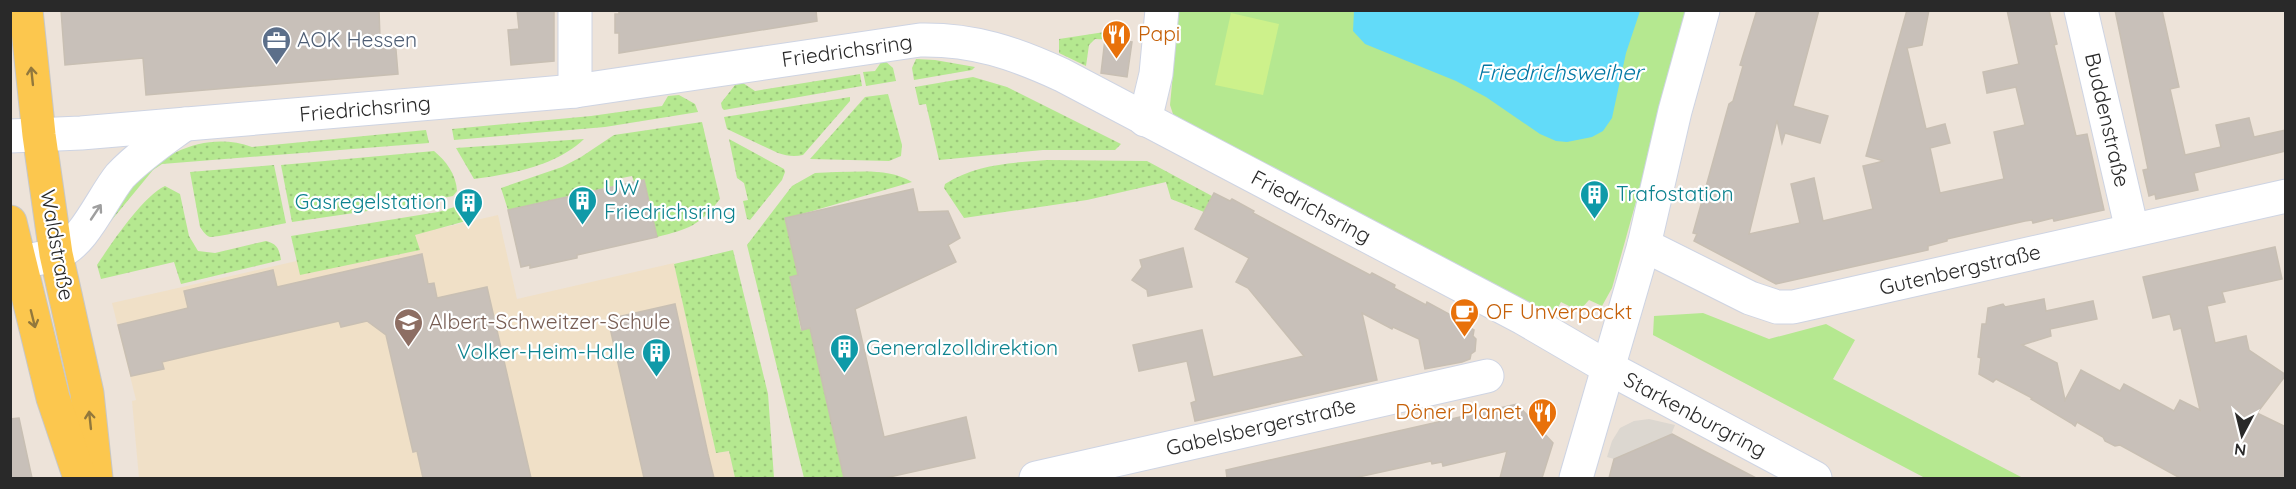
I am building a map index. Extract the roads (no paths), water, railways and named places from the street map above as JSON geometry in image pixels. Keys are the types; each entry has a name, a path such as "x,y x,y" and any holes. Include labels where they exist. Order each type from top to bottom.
{"main road":[{"name":"Waldstraße","path":"26,10 25,135 56,254 87,393 96,478"},
{"name":"Waldstraße","path":"10,222 15,263 53,398 80,478"}],"street":[{"path":"575,10 575,91"},
{"path":"1145,120 1156,74 1162,10"},
{"path":"1576,478 1644,245 1675,111 1703,10"},
{"name":"Buddenstraße","path":"2081,10 2132,230"},
{"name":"Friedrichsring","path":"25,135 575,91 885,44 946,39 979,44 1013,53 1062,75 1523,318 1607,368"},
{"path":"15,263 56,254 75,239 129,167 185,124"},
{"name":"Gutenbergstraße","path":"1644,245 1758,301 1777,307 1793,307 2286,196"},
{"name":"Starkenburgring","path":"1607,368 1815,478"},
{"name":"Gabelsbergerstraße","path":"1036,478 1487,376"}],"water":[{"name":"Friedrichsweiher","path":"1354,10 1640,11 1626,53 1612,118 1603,131 1592,137 1567,142 1556,141 1540,134 1486,97 1456,81 1365,44 1353,31"}],"place":[{"name":"Papi","path":"1117,60"},
{"name":"AOK Hessen","path":"276,66"},
{"name":"Trafostation","path":"1595,220"},
{"name":"UW Friedrichsring","path":"583,226"},
{"name":"Gasregelstation","path":"468,228"},
{"name":"OF Unverpackt","path":"1465,338"},
{"name":"Albert-Schweitzer-Schule","path":"408,348"},
{"name":"Generalzolldirektion","path":"845,374"},
{"name":"Volker-Heim-Halle","path":"656,378"},
{"name":"Döner Planet","path":"1543,438"}]}
